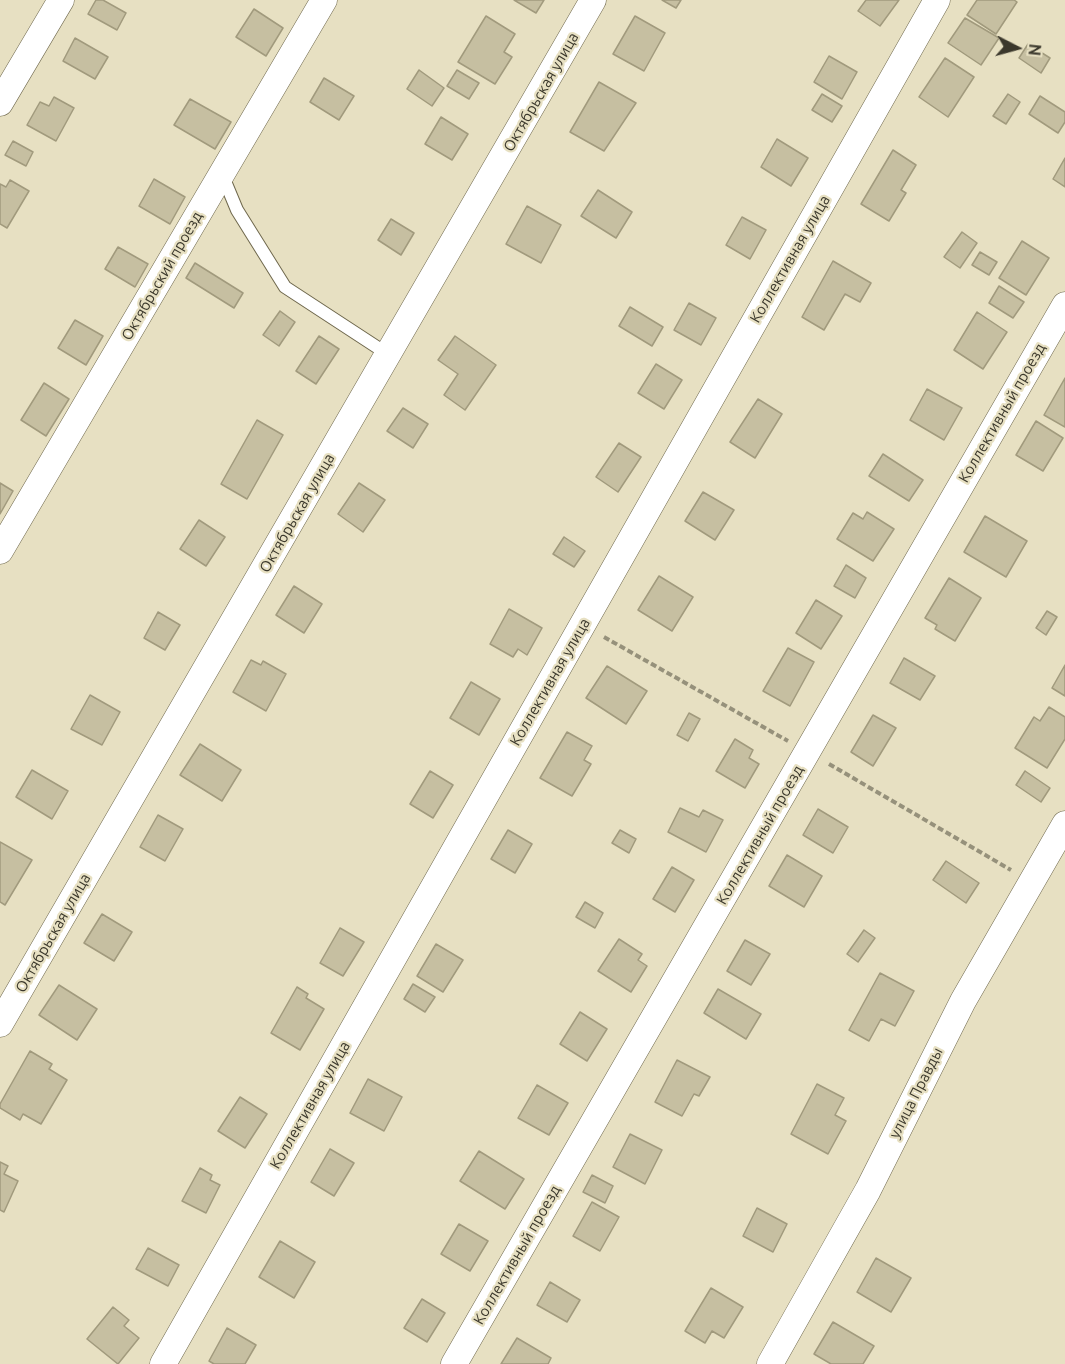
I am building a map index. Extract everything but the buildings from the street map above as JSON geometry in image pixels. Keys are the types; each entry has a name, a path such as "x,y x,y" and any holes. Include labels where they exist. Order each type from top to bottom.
{"street":[{"path":"0,103 61,0"},
{"name":"Октябрьский проезд","path":"0,551 324,0"},
{"name":"Октябрьская улица","path":"0,1024 593,0"},
{"name":"Коллективная улица","path":"163,1364 937,0"},
{"name":"Коллективный проезд","path":"454,1364 1065,305"},
{"name":"улица Правды","path":"770,1364 868,1190 963,1001 1065,824"}],"lane":[{"path":"222,174 237,210 285,287 388,355"}]}
